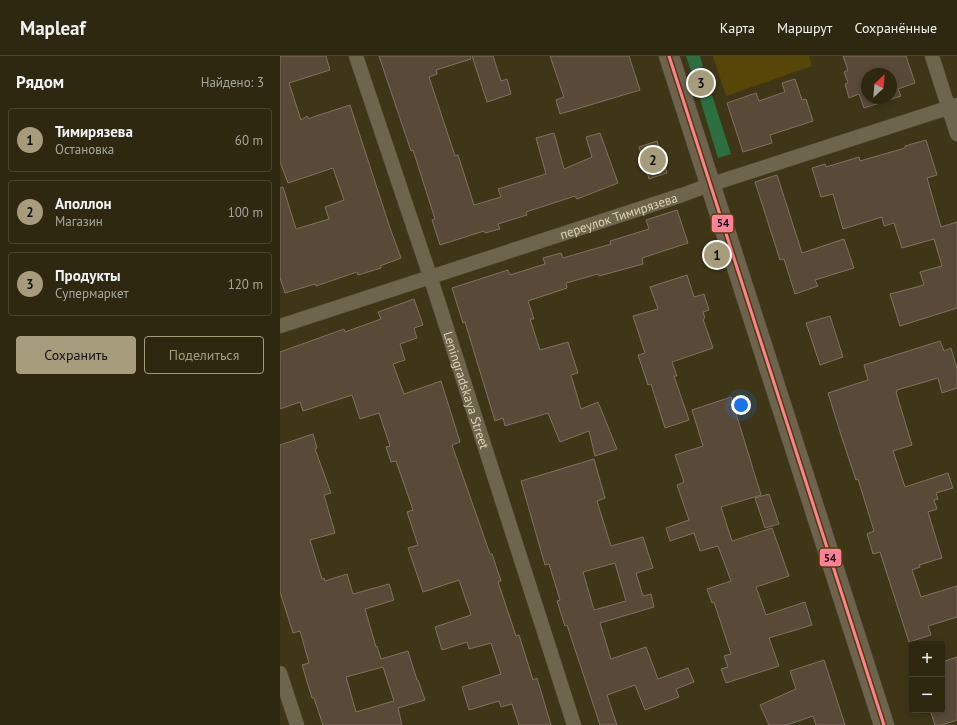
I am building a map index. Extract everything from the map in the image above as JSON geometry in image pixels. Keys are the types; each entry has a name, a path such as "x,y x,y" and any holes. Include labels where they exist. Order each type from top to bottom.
{"main road":[{"path":"669,56 709,185 884,725"}],"street":[{"name":"Leningradskaya Street","path":"356,56 430,276 574,725"},
{"path":"932,56 953,107 957,134"},
{"name":"переулок Тимирязева","path":"280,326 709,185 953,107"},
{"path":"280,673 297,725"}],"shaded area":[{"path":"713,56 809,56 812,66 726,96"}],"green space":[{"path":"686,56 700,56 703,67 691,71"},
{"path":"712,95 731,154 718,158 700,99"}],"building":[{"path":"280,56 326,56 330,70 289,83 301,120 307,116 309,119 350,105 401,258 380,266 381,268 358,275 357,272 316,286 315,284 285,293 280,278 280,188 283,187 296,229 329,219 325,207 344,200 333,168 288,183 280,162"},
{"path":"379,56 470,56 471,59 436,70 437,74 429,77 455,156 458,155 474,205 501,197 498,189 546,174 536,138 554,133 564,169 592,157 586,137 600,133 618,183 577,199 575,196 526,212 527,215 498,224 500,229 485,233 484,231 440,245 432,220 435,219 413,150 411,151"},
{"path":"472,56 493,56 501,81 507,79 511,94 487,102"},
{"path":"550,56 629,56 640,90 560,114 556,100 564,97"},
{"path":"843,56 906,56 915,83 898,89 901,96 897,97 897,68 861,68 861,100 859,94 849,98 845,84 848,83 844,72 848,70"},
{"path":"795,79 802,100 806,99 813,121 770,135 772,143 743,152 727,103 756,93 759,101 785,92 782,83"},
{"path":"863,104 876,104 864,108"},
{"path":"926,140 937,175 927,178 941,227 957,222 957,308 900,326 890,294 924,285 920,272 942,266 934,239 902,248 894,223 884,226 882,217 843,229 833,194 821,197 812,168 825,164 826,167 859,157 860,161 905,148 905,146"},
{"path":"657,141 667,173 649,179 639,147"},
{"path":"777,175 802,253 844,239 854,268 815,280 818,286 795,294 784,259 780,260 755,182"},
{"path":"677,210 688,243 642,258 643,264 566,283 567,288 528,301 534,319 530,319 540,350 568,342 578,373 571,375 581,409 598,402 617,449 595,456 589,431 560,442 548,413 505,426 503,418 495,421 465,322 463,323 452,288 508,270 510,275 545,264 543,258 561,253 563,258 611,244 610,241 649,229 646,220"},
{"path":"687,275 694,297 704,294 709,310 703,312 705,318 703,319 713,348 672,362 677,376 674,376 689,420 665,428 651,384 648,385 638,355 645,353 633,316 658,309 650,287"},
{"path":"414,299 423,325 414,328 417,338 400,344 405,360 393,364 404,394 441,381 460,442 452,445 490,554 492,554 501,581 498,582 516,636 519,635 533,680 537,678 551,725 519,725 512,704 501,707 499,701 469,710 462,687 501,674 491,643 469,649 467,642 442,650 435,627 471,615 459,580 423,592 408,548 418,545 407,512 413,510 396,461 391,462 386,447 390,446 379,413 360,419 352,395 303,411 300,402 280,409 280,352 344,329 345,332 381,319 378,312"},
{"path":"830,316 843,357 820,365 806,323"},
{"path":"940,341 944,351 951,348 957,369 957,388 942,393 938,378 897,390 896,392 912,445 893,451 905,487 948,473 953,488 936,493 938,499 934,500 937,509 928,512 942,558 919,565 920,567 912,570 921,597 957,586 957,617 928,626 931,635 909,642 880,552 873,554 867,534 874,531 858,479 856,480 828,393 868,380 864,365"},
{"path":"731,397 761,495 721,507 732,541 772,528 789,576 756,587 766,615 805,602 812,625 769,638 779,666 726,683 721,669 728,667 724,656 731,654 714,602 712,603 707,589 731,581 718,546 700,551 694,533 670,541 666,528 689,520 677,485 684,482 675,455 703,446 692,410"},
{"path":"313,434 317,448 315,449 331,493 324,495 335,533 310,540 322,579 324,578 325,581 347,574 353,594 389,584 394,600 365,609 381,659 408,651 425,700 398,708 402,725 323,725 314,698 312,698 302,665 309,663 300,631 293,633 280,592 280,445","holes":["383,667 394,701 356,712 346,677"]},
{"path":"594,459 605,498 597,501 611,546 643,537 653,568 636,573 643,596 651,594 654,607 600,623 611,659 646,647 658,679 688,668 694,682 676,689 679,697 645,710 635,685 607,695 617,725 600,725 567,625 565,626 557,601 560,600 549,564 545,565 521,481","holes":["615,563 626,601 594,610 583,572"]},
{"path":"769,494 779,524 765,528 755,498"},
{"path":"957,657 957,720 942,725 935,725 931,713 945,713 945,661"},
{"path":"824,660 845,725 816,725 813,716 787,725 769,725 760,705 796,689 790,671"}],"transit line":[{"name":"54","path":"669,56 884,725"}],"place":[{"name":"Продукты","path":"701,83"},
{"name":"Аполлон","path":"653,160"},
{"name":"Тимирязева","path":"717,255"}]}
